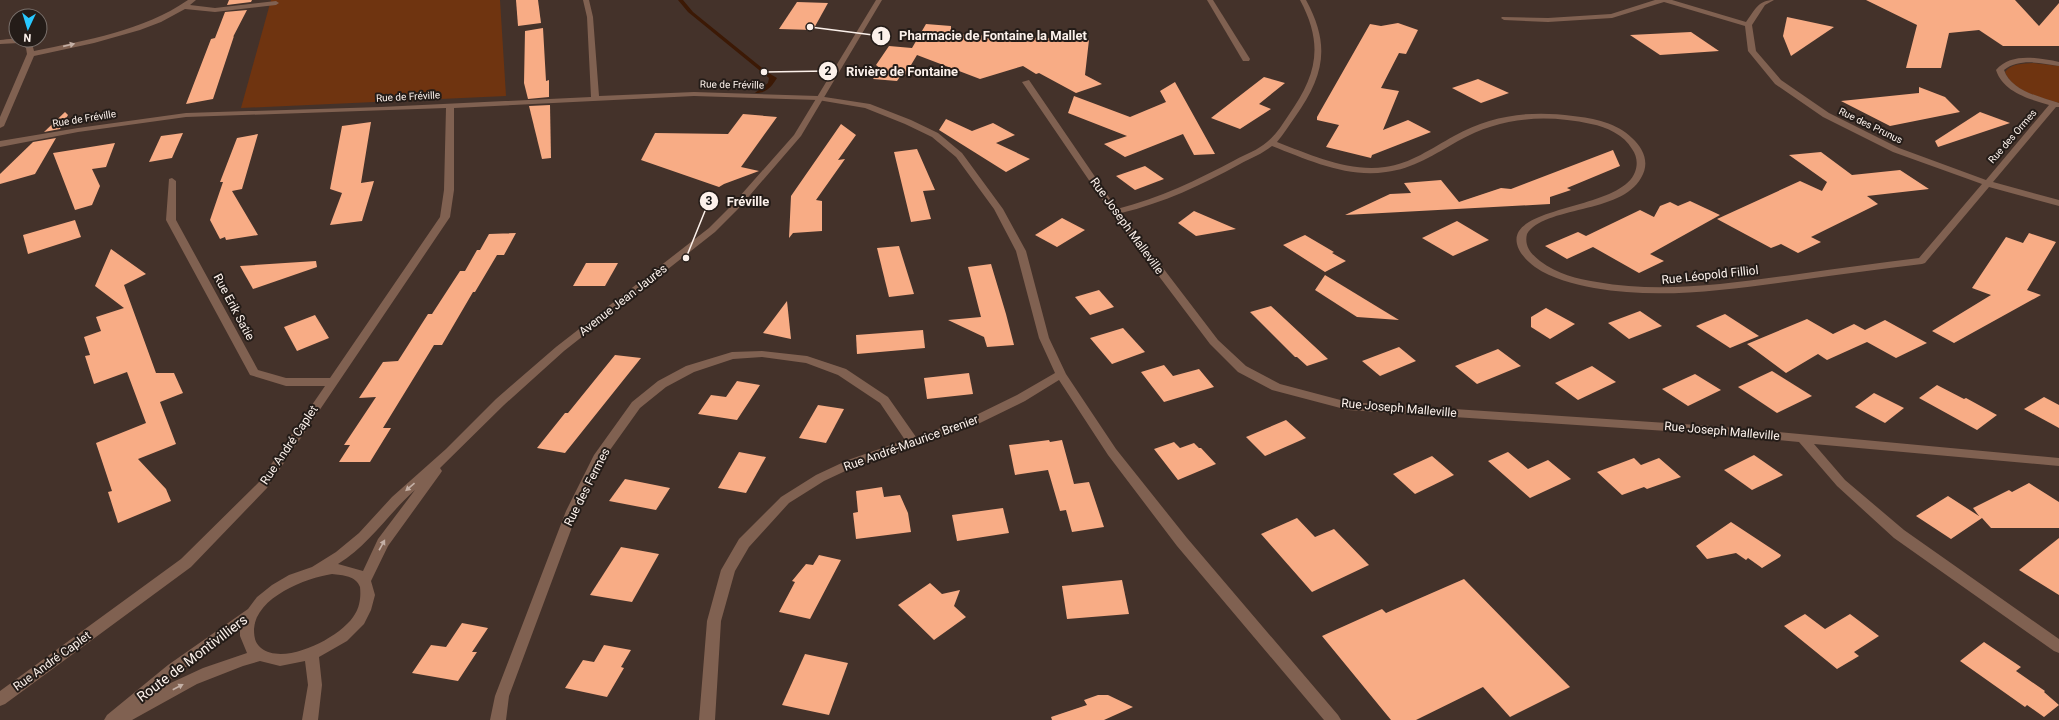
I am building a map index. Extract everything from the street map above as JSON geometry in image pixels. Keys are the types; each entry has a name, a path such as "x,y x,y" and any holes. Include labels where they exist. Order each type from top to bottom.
{"street":[{"path":"31,54 119,34 157,20 185,7 193,0"},
{"path":"586,0 590,17 595,98"},
{"name":"Avenue Jean Jaurès","path":"317,571 341,556 364,537 396,500 450,452 500,402 560,349 712,230 735,207 797,136 818,98 879,0"},
{"path":"1210,0 1246,59"},
{"path":"1115,212 1146,205 1202,182 1272,143 1304,99 1317,68 1320,44 1311,12 1303,0"},
{"path":"1504,18 1548,20 1612,16 1662,0"},
{"path":"1665,0 1748,25 1763,4 1771,0"},
{"path":"185,7 215,10 276,3"},
{"name":"Rue des Prunus","path":"1748,25 1752,51 1778,82 1826,115 1896,150 1986,183 2059,203"},
{"path":"0,42 21,42 30,47 31,54 0,126"},
{"name":"Rue des Ormes","path":"1986,183 2057,105 2017,90 2005,81 2000,70 2008,64 2020,62 2059,64"},
{"name":"Rue Joseph Malleville","path":"1026,82 1115,212 1214,342 1242,369 1276,387 1348,406 1704,429 2059,462"},
{"name":"Rue de Fréville","path":"0,144 78,130 186,114 450,105 694,94 818,98 867,106 908,122 935,135 958,155 998,210 1021,251 1044,338 1061,374 1112,452 1182,542 1333,720"},
{"name":"Rue André Caplet","path":"0,699 186,563 263,485 445,217 449,190 450,105"},
{"name":"Rue Léopold Filliol","path":"1272,143 1316,160 1341,167 1362,170 1384,170 1404,167 1480,126 1525,116 1573,118 1595,122 1615,130 1628,138 1636,148 1642,161 1639,174 1628,190 1603,200 1534,222 1524,230 1521,241 1523,248 1528,256 1543,269 1569,280 1606,288 1647,292 1692,291 1922,261 1986,183"},
{"name":"Rue Erik Satie","path":"172,181 170,220 254,372 286,382 332,382"},
{"name":"Rue des Fermes","path":"498,720 502,696 572,511 600,455 636,406 662,384 690,369 732,356 762,354 807,360 842,372 884,400 913,442"},
{"name":"Rue André-Maurice Brenier","path":"707,720 714,621 728,570 744,543 785,500 820,478 852,463 976,420 1061,374"},
{"path":"1802,438 1841,483 1899,534 2059,647"},
{"name":"Avenue Jean Jaurès","path":"365,580 382,543 450,452"},
{"path":"345,570 357,574 365,580 369,589 364,612 356,624 333,643 311,654 278,660 254,652 247,642 245,635 247,624 253,612 262,601 278,588 302,576 317,571 345,570"},
{"name":"Route de Montivilliers","path":"112,720 173,670 253,612"},
{"path":"310,720 315,685 311,654"},
{"name":"Route de Montivilliers","path":"120,720 149,702 202,674 232,662 260,655"}],"shaded area":[{"path":"271,0 500,0 506,96 241,108"},
{"path":"678,0 683,0 693,12 767,72 777,78 771,87 765,91 755,93 768,83 769,78 688,12"},
{"path":"2033,63 2059,66 2059,103 2020,89 2009,79 2005,72 2014,65"}],"building":[{"path":"229,0 252,0 251,2 227,5"},
{"path":"516,0 538,0 541,23 518,26"},
{"path":"1866,0 2015,0 2039,26 2059,3 2059,46 2003,46 1979,30 1949,33 1941,68 1906,68 1917,25"},
{"path":"797,2 828,3 813,30 779,29"},
{"path":"247,10 233,37 234,36 213,99 186,104 211,39 215,38 225,12"},
{"path":"1787,17 1834,27 1791,56 1783,36"},
{"path":"1398,23 1418,30 1406,54 1399,53 1381,88 1399,91 1383,130 1408,120 1431,132 1372,155 1371,158 1326,147 1339,125 1317,120 1317,117 1370,24 1381,26"},
{"path":"926,24 951,26 951,34 1089,40 1085,75 1102,84 1076,93 1039,73 1036,74 1023,66 980,79 917,55 905,75 902,74 897,81 873,79 881,69 876,65 889,46 912,48"},
{"path":"543,28 546,81 549,80 549,97 528,99 524,83 525,31"},
{"path":"1691,32 1719,51 1660,55 1630,35"},
{"path":"1264,77 1285,83 1259,104 1271,109 1240,129 1211,118"},
{"path":"1478,79 1509,93 1481,103 1452,88"},
{"path":"1175,82 1215,154 1194,155 1183,134 1125,157 1104,144 1127,136 1068,113 1074,96 1130,117 1166,102 1160,91"},
{"path":"1919,87 1945,97 1960,112 1890,126 1841,101 1919,93"},
{"path":"550,105 551,158 542,159 529,106"},
{"path":"65,112 68,115 60,129 44,132"},
{"path":"1980,112 2010,123 1938,147 1935,141"},
{"path":"743,114 777,117 741,167 759,171 719,187 641,160 655,133 728,134"},
{"path":"946,119 972,131 993,123 1015,135 996,143 1030,159 1006,172 939,130"},
{"path":"371,122 361,183 374,181 362,221 330,225 342,193 330,189 342,126"},
{"path":"841,124 856,135 838,160 845,159 816,200 822,201 822,231 793,233 789,238 791,196"},
{"path":"183,133 172,158 149,162 161,136"},
{"path":"258,134 242,189 232,191 258,235 226,240 225,237 220,239 210,220 223,182 220,182 237,138"},
{"path":"56,138 35,174 0,184 0,174 33,142"},
{"path":"115,143 106,167 92,169 100,186 92,205 75,210 53,153"},
{"path":"917,149 935,190 923,191 931,219 911,222 894,152"},
{"path":"1613,150 1620,166 1567,188 1571,190 1550,197 1550,204 1345,215 1390,194 1411,193 1404,183 1441,180 1459,202 1501,188 1511,189"},
{"path":"1821,152 1852,175 1900,170 1929,189 1867,196 1878,204 1811,237 1821,242 1798,253 1781,244 1771,248 1717,219 1800,181 1822,191 1827,182 1789,155"},
{"path":"1145,166 1164,179 1135,190 1116,176"},
{"path":"1690,201 1720,215 1650,254 1664,261 1639,273 1593,247 1567,259 1545,246 1578,232 1586,236 1640,210 1654,217 1660,206 1670,202 1678,206"},
{"path":"1194,211 1236,229 1196,236 1178,223"},
{"path":"1062,218 1085,230 1057,247 1035,235"},
{"path":"75,220 81,237 28,254 23,235"},
{"path":"1457,221 1489,240 1453,256 1422,238"},
{"path":"516,233 504,255 497,255 442,345 434,345 383,428 391,428 370,462 339,462 350,445 344,445 376,397 359,398 383,362 398,361 428,314 432,314 460,271 465,271 477,250 480,250 489,234"},
{"path":"2029,233 2056,242 2027,290 2041,295 1954,343 1932,331 1991,295 1972,288 2006,237 2023,243"},
{"path":"1305,235 1346,261 1325,272 1283,245"},
{"path":"899,246 914,294 889,297 877,248"},
{"path":"111,249 146,274 124,285 156,373 174,373 183,393 160,402 176,444 138,459 166,489 171,501 118,523 108,492 112,491 96,443 146,423 127,372 94,384 85,356 90,355 84,337 101,331 96,317 124,308 95,286"},
{"path":"316,261 317,267 253,289 240,266"},
{"path":"586,263 618,263 605,286 573,286"},
{"path":"991,264 1014,345 987,347 984,337 948,320 981,317 968,267"},
{"path":"1325,275 1399,320 1357,317 1315,290"},
{"path":"1099,290 1114,307 1090,315 1075,297"},
{"path":"787,301 791,339 763,333"},
{"path":"1271,306 1328,359 1307,366 1295,357 1250,312"},
{"path":"1546,308 1575,324 1550,339 1531,327 1531,317"},
{"path":"1640,311 1662,326 1629,339 1608,323"},
{"path":"1725,314 1759,336 1730,348 1696,326"},
{"path":"315,315 329,338 297,351 284,327"},
{"path":"1807,319 1833,334 1854,324 1865,330 1885,320 1927,343 1896,358 1867,342 1827,360 1818,354 1786,373 1747,344"},
{"path":"1123,328 1145,352 1112,364 1090,338"},
{"path":"923,330 925,348 857,354 856,335"},
{"path":"1399,347 1416,361 1380,376 1362,361"},
{"path":"1498,349 1521,366 1477,384 1455,366"},
{"path":"615,355 641,358 565,453 537,448 565,413 568,413"},
{"path":"1164,365 1173,376 1199,369 1214,387 1164,402 1141,372"},
{"path":"1592,366 1616,382 1578,400 1555,383"},
{"path":"1772,371 1812,396 1777,413 1738,387"},
{"path":"969,373 973,394 927,399 924,378"},
{"path":"1695,374 1721,390 1688,406 1662,389"},
{"path":"737,381 760,385 737,420 698,414 711,395 726,397"},
{"path":"1937,385 1964,399 1966,398 1997,415 1977,430 1919,398"},
{"path":"1874,393 1904,408 1885,423 1855,407"},
{"path":"2044,397 2059,405 2059,428 2024,409"},
{"path":"818,405 844,409 826,443 799,438"},
{"path":"1286,420 1306,438 1265,456 1246,437"},
{"path":"1049,440 1050,442 1062,440 1074,484 1089,482 1104,527 1072,532 1066,510 1060,511 1048,470 1015,475 1009,445"},
{"path":"1174,442 1180,448 1194,443 1201,448 1216,464 1178,480 1154,449"},
{"path":"739,452 766,457 746,493 718,488"},
{"path":"1508,452 1528,469 1548,460 1571,479 1530,498 1488,461"},
{"path":"1754,455 1783,475 1752,490 1724,470"},
{"path":"1432,456 1454,475 1415,494 1393,474"},
{"path":"1634,458 1641,465 1659,458 1681,477 1647,489 1644,487 1622,495 1597,472"},
{"path":"625,479 670,488 656,510 609,501"},
{"path":"2029,483 2059,502 2059,528 1991,528 1982,518 1951,539 1916,516 1948,496 1979,516 1973,508 2009,490 2012,492"},
{"path":"882,487 884,497 900,495 908,513 911,532 856,539 853,513 858,512 856,491"},
{"path":"1003,508 1009,533 957,541 952,515"},
{"path":"1297,518 1315,537 1334,529 1369,565 1312,592 1261,534"},
{"path":"1731,522 1781,555 1780,557 1762,568 1748,558 1746,560 1736,553 1707,559 1696,546"},
{"path":"2059,538 2059,595 2019,570"},
{"path":"621,547 659,554 632,602 590,595"},
{"path":"819,555 841,560 810,619 779,612 795,582 792,581 806,564 813,565"},
{"path":"1464,579 1570,687 1510,717 1483,687 1416,720 1391,720 1322,636 1382,609 1386,613"},
{"path":"1122,580 1129,614 1067,619 1062,586"},
{"path":"930,583 942,594 960,590 954,606 966,617 934,640 898,605"},
{"path":"1805,614 1825,629 1850,614 1879,636 1854,652 1859,656 1837,669 1784,626"},
{"path":"462,623 488,628 472,652 477,652 458,681 412,673 431,645 446,647"},
{"path":"1984,642 2021,667 2016,671 2045,691 2044,692 2059,705 2044,717 2027,705 2025,707 1960,661"},
{"path":"604,645 631,650 621,667 624,668 607,697 565,688 583,660 594,662"},
{"path":"805,654 848,663 829,715 782,705"},
{"path":"1098,695 1108,695 1133,707 1104,720 1052,720 1051,717 1087,705 1084,700"}],"place":[{"name":"Pharmacie de Fontaine la Mallet","path":"810,27"},
{"name":"Rivière de Fontaine","path":"764,72"},
{"name":"Fréville","path":"686,258"}]}
